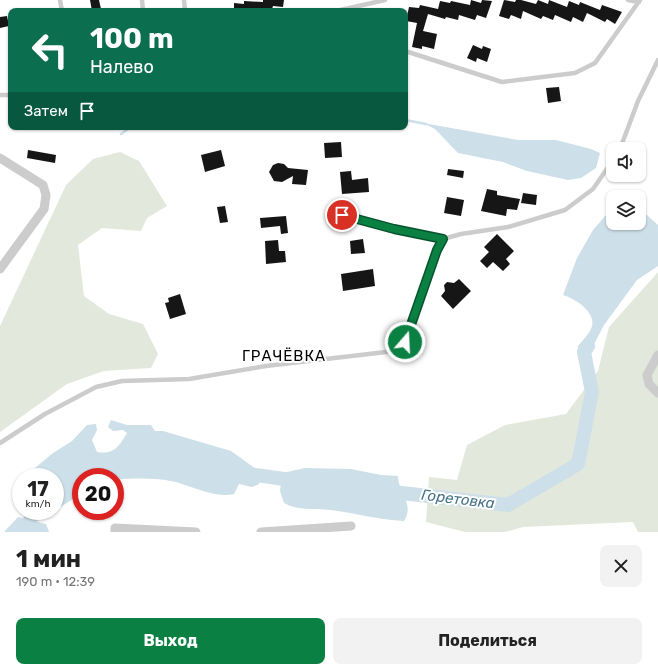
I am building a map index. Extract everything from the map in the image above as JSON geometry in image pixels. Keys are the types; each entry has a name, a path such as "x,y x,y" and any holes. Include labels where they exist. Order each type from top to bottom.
{"street":[{"path":"0,158 43,185 46,195 44,209 0,269"},
{"path":"658,355 647,375 649,384 658,393"},
{"path":"261,532 351,526"},
{"path":"115,532 115,528 196,532"}],"lane":[{"path":"349,8 385,0"},
{"path":"628,0 639,1"},
{"path":"408,52 502,82 575,73 595,63 639,1"},
{"path":"623,142 638,101 658,60"},
{"path":"329,211 394,229 443,239 461,234 508,227 565,210 593,189 606,170"},
{"path":"0,443 45,414 96,387 122,381 189,380 266,366 386,352 399,348 405,342 437,250 443,239"}],"shaded area":[{"path":"423,123 518,140 556,140 591,149 600,153 596,168 581,178 568,180 527,171 503,162 458,153 435,129"},
{"path":"120,152 139,161 167,206 147,218 141,231 102,228 78,245 84,296 109,314 143,324 158,354 151,368 104,371 67,384 0,432 0,326 66,185 93,159"},
{"path":"646,214 658,225 658,266 637,280 604,325 586,363 579,363 578,346 590,331 592,319 585,308 574,300 563,295 577,258 593,230 606,215 606,230 646,230"},
{"path":"658,272 658,532 638,532 633,522 523,527 505,532 465,532 426,522 429,477 457,480 467,445 505,425 566,414 598,371 609,327"},
{"path":"111,420 127,425 151,425 155,431 163,431 231,451 260,472 259,484 252,487 239,484 234,494 219,495 171,481 124,479 124,468 72,468 72,500 64,505 64,468 35,468 53,453 72,441 87,425 96,424 97,430 92,440 97,452 103,453 112,451 119,446 127,433 123,430 113,431 108,427"},
{"path":"305,468 351,469 381,475 398,476 400,488 407,504 407,515 404,521 330,510 306,509 289,506 284,503 280,491 281,483 266,481 268,473 278,474"},
{"path":"15,520 30,520 46,524 49,532 4,532"}],"building":[{"path":"90,0 99,0 101,8 91,8"},
{"path":"263,0 284,0 283,7 273,6 272,8 234,8 234,3 244,4 244,1 263,2"},
{"path":"471,0 481,3 482,0 492,1 486,18 477,15 475,20 459,15 458,20 446,17 445,19 428,14 423,31 437,34 434,49 422,46 422,49 412,47 417,23 408,21 409,7 419,8 420,5 438,9 440,1 450,3 451,1 470,5"},
{"path":"504,0 515,2 516,0 521,0 536,4 538,0 548,4 549,0 567,7 569,1 579,5 580,2 600,10 602,5 622,12 615,24 607,19 605,22 587,13 583,22 573,17 571,22 555,15 553,20 543,16 541,19 523,11 521,19 511,15 509,19 499,16"},
{"path":"7,16 8,26 0,28 0,17"},
{"path":"473,45 482,49 483,46 491,49 487,62 477,58 476,62 467,58"},
{"path":"559,87 561,101 548,103 546,88"},
{"path":"341,142 342,157 325,158 324,143"},
{"path":"28,150 56,155 55,163 27,158"},
{"path":"221,150 225,166 205,172 201,155"},
{"path":"278,163 284,164 288,168 308,170 306,185 292,184 293,176 282,182 274,181 269,172 273,165"},
{"path":"448,169 464,171 463,178 447,175"},
{"path":"351,171 352,180 368,178 369,192 342,194 340,172"},
{"path":"487,189 497,191 497,195 520,199 517,210 507,209 506,216 481,211"},
{"path":"523,193 537,195 536,205 521,203"},
{"path":"447,197 464,200 461,216 444,213"},
{"path":"225,206 228,222 220,223 217,207"},
{"path":"286,216 288,233 281,234 280,226 261,228 260,218"},
{"path":"497,234 514,251 506,259 510,264 503,271 493,262 487,268 480,261 489,252 484,247"},
{"path":"363,239 365,253 351,254 350,241"},
{"path":"278,240 279,251 285,251 286,262 266,264 265,241"},
{"path":"373,269 375,286 343,291 341,274"},
{"path":"459,279 471,291 453,309 441,296 445,291 444,285 447,282 454,283"},
{"path":"180,294 186,314 170,319 165,303 169,302 168,298"}],"waterway":[{"path":"408,121 426,124"},
{"path":"121,134 127,130"},
{"name":"Горетовка","path":"384,491 508,505 578,464 592,392 584,352 588,346"},
{"name":"Горетовка","path":"242,473 284,479"},
{"name":"Горетовка","path":"25,532 30,520"}],"district":[{"name":"ГРАЧЁВКА","path":"284,356"}],"route":[{"path":"342,215 394,229 443,239 437,250 405,342"}]}
